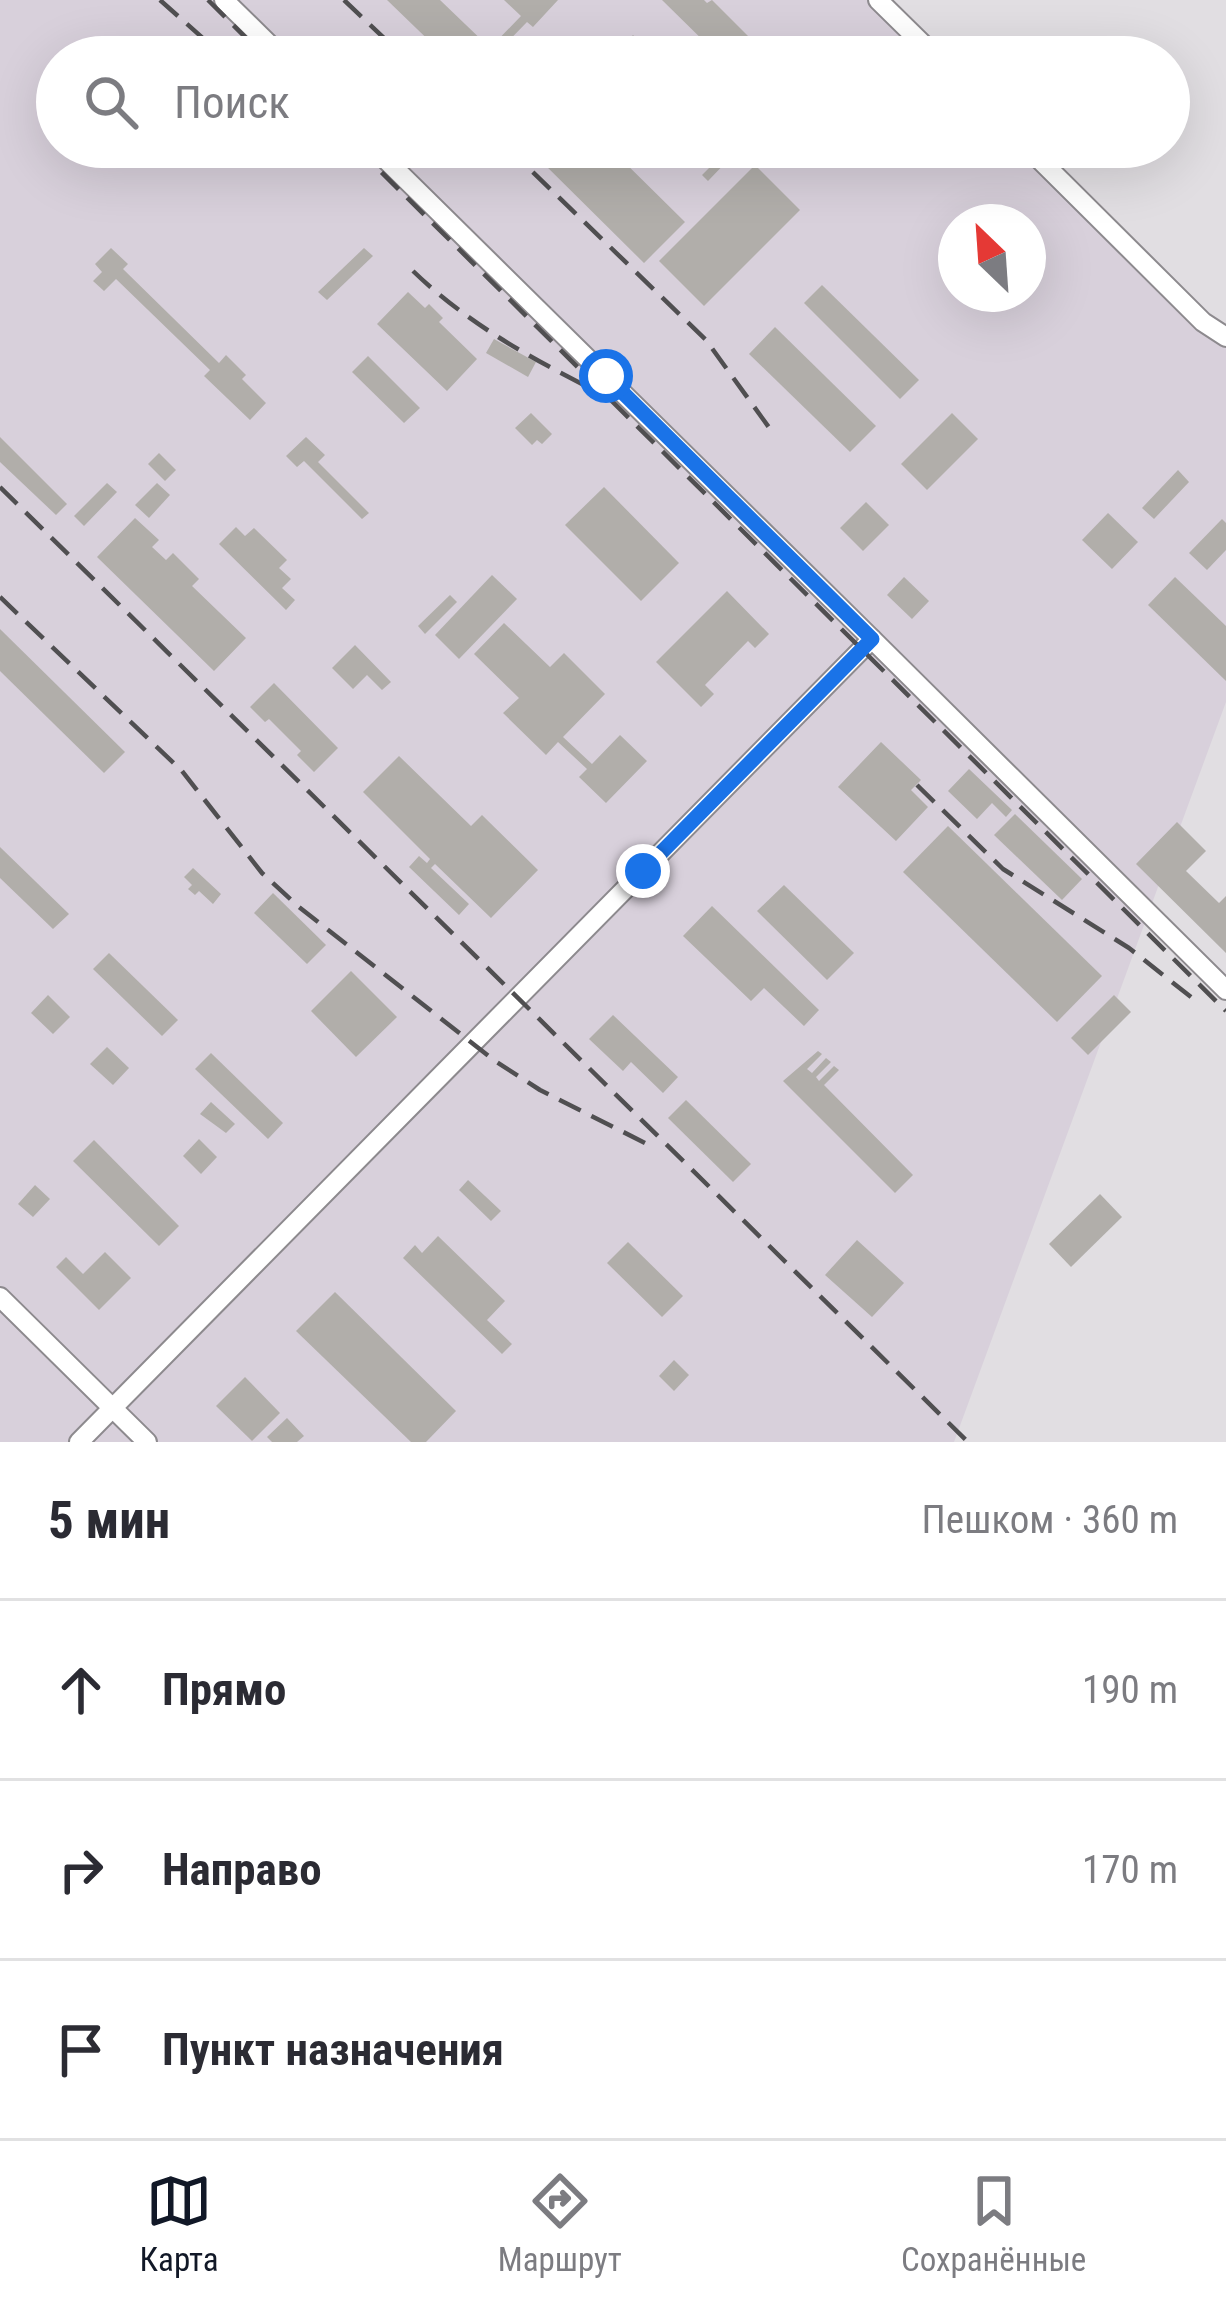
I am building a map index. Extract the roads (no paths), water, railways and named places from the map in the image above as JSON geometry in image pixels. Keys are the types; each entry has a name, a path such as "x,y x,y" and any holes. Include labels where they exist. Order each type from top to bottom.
{"street":[{"path":"224,0 261,36"},
{"path":"878,0 915,36"},
{"path":"394,168 1226,990"},
{"path":"1048,168 1203,322 1226,337"},
{"path":"79,1442 872,639"},
{"path":"0,1297 146,1442"}],"railway":[{"path":"160,0 200,36"},
{"path":"208,0 244,36"},
{"path":"344,0 382,36"},
{"path":"377,168 1226,1011"},
{"path":"529,168 706,340 773,433"},
{"path":"413,271 493,334 582,384"},
{"path":"0,487 968,1442"},
{"path":"0,597 182,771 262,873 299,907 495,1061 540,1090 655,1148"},
{"path":"917,785 1003,869 1129,948 1196,1001"}]}
